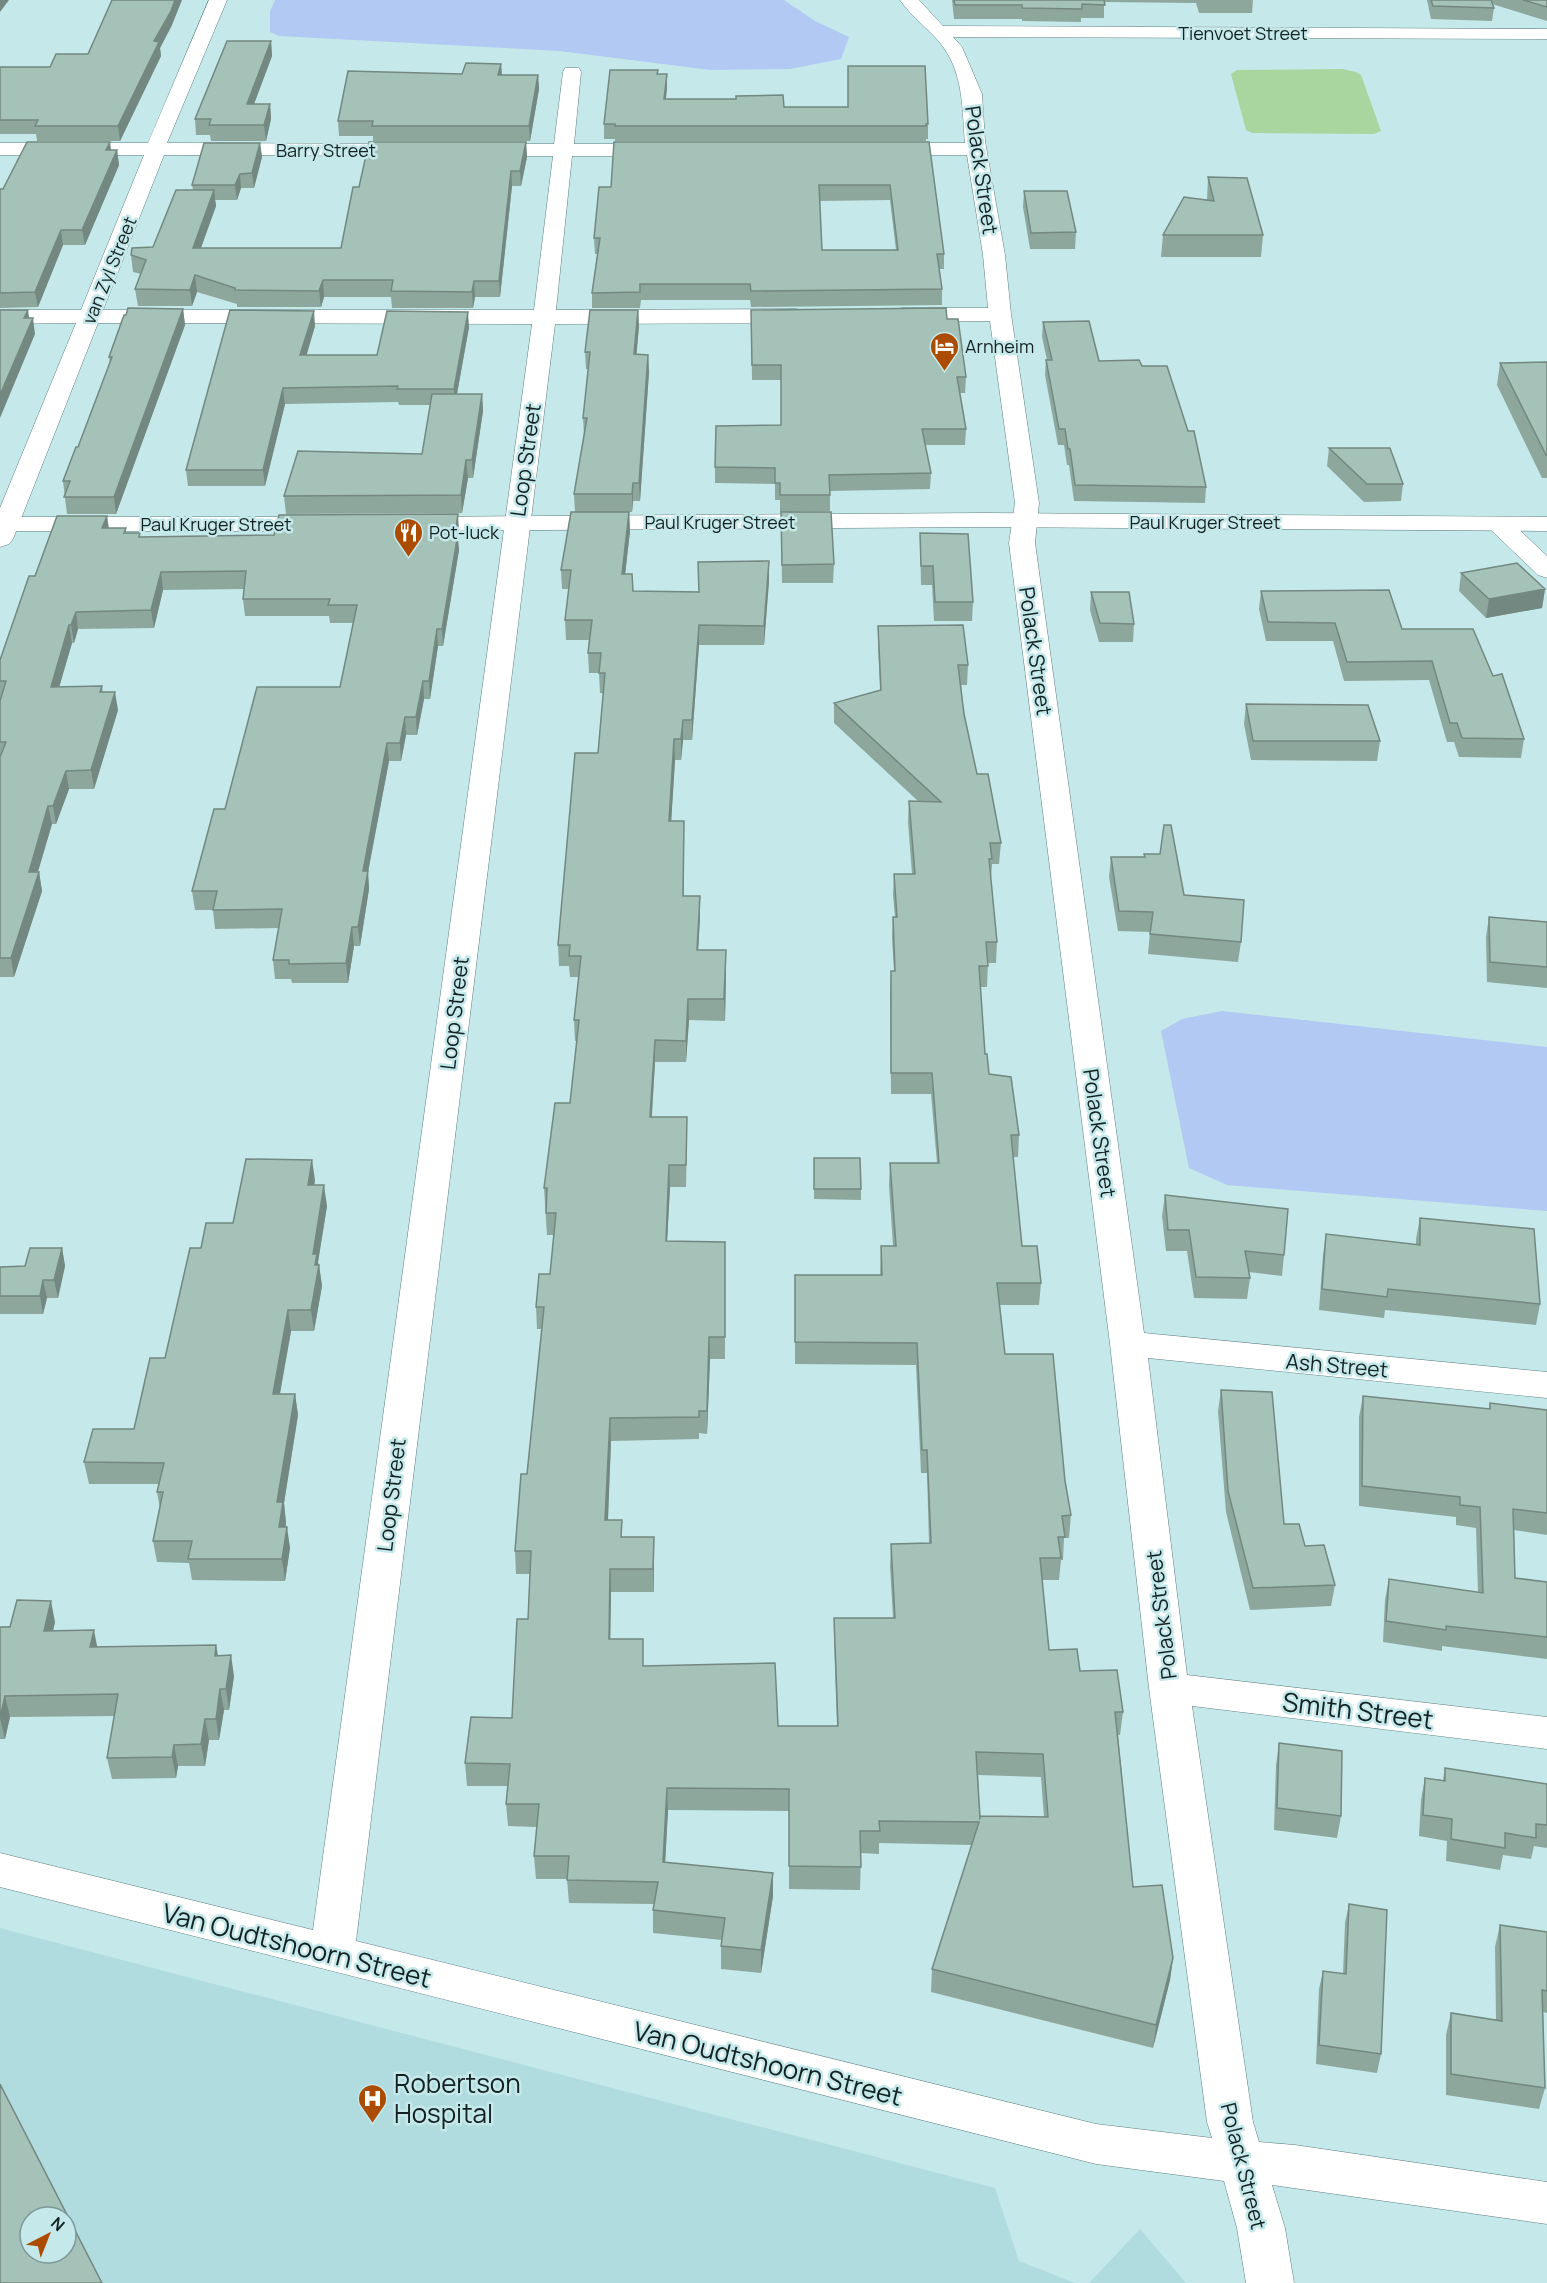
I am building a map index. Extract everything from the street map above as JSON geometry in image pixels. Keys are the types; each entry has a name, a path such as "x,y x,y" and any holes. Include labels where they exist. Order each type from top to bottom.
{"street":[{"name":"van Zyl Street","path":"2,529 91,316 155,150 218,0"},
{"name":"Polack Street","path":"909,0 952,47 966,75 972,94 976,149 994,255 1000,314 1028,503 1022,543 1128,1344 1169,1688 1230,2122 1261,2229 1270,2283"},
{"name":"Tienvoet Street","path":"939,31 1547,34"},
{"name":"Loop Street","path":"332,1953 544,318 572,72"},
{"name":"Barry Street","path":"0,149 435,150"},
{"path":"861,149 976,149"},
{"path":"459,150 683,150"},
{"path":"887,315 1000,314"},
{"path":"0,317 816,316"},
{"name":"Paul Kruger Street","path":"388,524 1024,521 1547,524"},
{"name":"Paul Kruger Street","path":"2,529 341,524"},
{"path":"1499,524 1547,570"},
{"name":"Ash Street","path":"1128,1344 1547,1385"},
{"name":"Smith Street","path":"1169,1688 1547,1733"},
{"name":"Van Oudtshoorn Street","path":"0,1870 1096,2144 1188,2157 1242,2161 1547,2203"}],"shaded area":[{"path":"275,0 784,0 815,21 849,37 841,59 790,69 710,70 560,51 279,36 270,32 270,11"},
{"path":"1222,1011 1547,1047 1547,1211 1227,1185 1189,1168 1161,1031 1182,1019"},
{"name":"Robertson Hospital","path":"0,1928 995,2188 1019,2261 1075,2283 0,2283"},
{"path":"1140,2229 1186,2283 1089,2283"}],"green space":[{"path":"1343,69 1361,75 1381,131 1374,134 1252,133 1246,130 1231,74 1237,70"}],"building":[{"path":"112,0 175,0 154,41 159,42 118,126 35,126 38,120 0,120 0,67 50,67 56,54 88,54"},
{"path":"954,0 1104,0 1105,5 1082,4 1082,9 1022,8 1022,5 955,5"},
{"path":"1431,0 1491,0 1494,8 1433,6"},
{"path":"1523,0 1547,0 1547,7"},
{"path":"227,41 271,41 247,104 270,104 264,125 209,125 211,119 195,119"},
{"path":"466,63 501,64 498,75 538,75 529,126 372,126 373,121 338,121 348,71 462,74"},
{"path":"848,66 925,66 928,124 926,126 615,126 615,124 604,124 610,70 658,70 657,74 667,74 664,99 736,99 736,96 783,95 784,107 848,107"},
{"path":"27,142 110,142 106,150 117,150 82,230 61,230 35,292 0,293 0,189 3,189"},
{"path":"369,142 526,142 520,171 511,171 499,281 474,281 472,292 391,291 393,280 323,280 319,291 235,290 235,288 195,275 190,290 135,289 146,260 131,255 132,248 153,247 176,190 214,190 193,248 341,248 353,187 359,187"},
{"path":"614,142 929,142 944,254 937,254 942,289 751,291 750,284 640,284 640,292 592,293 600,238 594,238 599,187 611,187","holes":["819,185 890,185 898,250 822,250"]},
{"path":"204,143 260,143 252,173 240,174 235,185 192,185"},
{"path":"1208,177 1247,178 1263,235 1163,235 1184,197 1214,201"},
{"path":"1024,191 1067,191 1076,232 1031,233"},
{"path":"128,308 183,309 114,497 64,497 70,481 63,481 112,357 109,357"},
{"path":"946,308 947,319 958,319 966,377 957,377 966,429 922,429 931,473 829,475 830,495 780,495 780,483 775,483 775,468 715,467 716,426 781,425 781,365 752,365 751,310"},
{"path":"0,310 28,310 24,318 33,318 0,395"},
{"path":"230,310 314,311 300,355 377,355 387,311 468,312 454,389 397,389 398,386 283,388 263,470 186,470"},
{"path":"590,310 638,310 634,354 648,355 639,483 633,483 632,494 574,494 587,418 583,418 590,352 585,352"},
{"path":"1089,321 1099,361 1139,360 1142,366 1167,366 1188,431 1194,431 1206,487 1075,485 1065,429 1059,429 1046,360 1052,360 1043,322"},
{"path":"1547,362 1547,455 1546,455 1500,363"},
{"path":"432,394 482,394 472,460 466,460 461,495 284,496 298,451 422,454"},
{"path":"1329,448 1390,448 1403,484 1367,484"},
{"path":"571,512 629,512 622,574 632,574 633,591 699,592 698,562 769,561 764,626 699,625 692,720 683,720 681,739 674,739 669,821 684,821 683,896 700,896 697,950 726,950 724,999 688,999 686,1041 655,1040 650,1117 687,1117 686,1165 669,1165 666,1241 725,1242 725,1337 709,1337 707,1411 699,1411 699,1417 610,1418 605,1520 622,1520 621,1537 654,1537 653,1569 610,1569 609,1639 643,1639 643,1666 775,1663 778,1726 838,1726 834,1618 895,1618 891,1544 931,1543 927,1450 922,1450 917,1343 795,1342 795,1275 882,1275 881,1246 896,1246 890,1163 939,1163 932,1073 891,1073 891,971 895,971 893,917 897,917 894,874 915,874 909,801 941,802 834,703 881,690 878,626 963,625 968,665 958,665 964,714 977,774 988,774 1001,843 990,843 992,859 989,859 997,942 986,942 988,966 979,966 985,1054 987,1054 989,1074 1011,1077 1019,1135 1011,1135 1022,1246 1037,1246 1041,1283 997,1283 1005,1354 1053,1354 1065,1481 1071,1515 1062,1516 1065,1537 1058,1537 1061,1558 1040,1558 1049,1650 1077,1649 1080,1671 1117,1670 1123,1712 1115,1712 1133,1887 1162,1885 1173,1958 1156,2025 932,1969 979,1822 879,1821 880,1831 860,1831 861,1867 789,1866 789,1789 667,1788 663,1862 773,1873 761,1950 721,1946 725,1918 653,1910 658,1882 567,1880 569,1856 534,1856 539,1804 506,1804 510,1764 465,1763 471,1717 512,1718 517,1619 528,1619 531,1551 515,1551 521,1474 527,1474 544,1307 536,1307 539,1274 550,1274 556,1213 546,1213 547,1188 544,1188 555,1103 570,1103 579,1020 574,1020 581,956 569,956 570,945 558,945 575,753 598,753 605,673 599,673 601,653 588,653 592,620 565,620 571,570 561,570","holes":["976,1752 1043,1754 1048,1817 981,1816 980,1818"]},
{"path":"781,512 831,512 834,564 782,565"},
{"path":"458,514 455,533 458,533 442,629 437,629 429,681 423,681 416,717 405,717 400,743 387,743 363,871 368,871 358,927 352,927 346,963 289,964 289,960 273,960 282,909 213,910 217,891 192,891 214,809 225,809 257,687 340,687 357,605 328,605 330,599 243,599 246,571 161,572 151,610 76,612 69,625 51,687 102,686 100,692 115,692 91,770 66,771 53,806 48,806 29,872 39,872 11,958 0,958 0,757 6,742 0,742 0,701 6,681 0,681 0,660 29,576 35,576 57,516 107,516 102,528 126,528 124,533 140,533 139,537 274,535 279,515"},
{"path":"920,533 968,534 973,602 935,602 933,566 921,566"},
{"path":"1517,563 1545,589 1489,599 1461,573"},
{"path":"1389,590 1402,629 1473,629 1493,676 1502,674 1524,739 1462,738 1457,723 1450,723 1432,661 1347,662 1335,623 1268,622 1261,591"},
{"path":"1091,592 1129,592 1134,624 1100,623"},
{"path":"1246,704 1368,705 1380,741 1253,741"},
{"path":"1164,825 1171,825 1184,895 1244,900 1241,942 1150,934 1153,912 1119,911 1111,857 1145,857 1144,854 1160,854"},
{"path":"1489,917 1547,922 1547,967 1490,962"},
{"path":"814,1158 860,1158 861,1189 814,1189"},
{"path":"246,1159 312,1160 308,1185 324,1185 313,1254 317,1254 315,1265 319,1265 311,1310 288,1310 273,1394 295,1394 277,1502 283,1502 279,1527 287,1527 282,1559 188,1559 192,1541 153,1541 163,1492 157,1492 164,1463 84,1462 93,1429 134,1429 150,1358 165,1358 190,1248 201,1248 206,1223 233,1223"},
{"path":"1165,1195 1288,1209 1284,1255 1245,1251 1250,1278 1196,1277 1189,1230 1168,1230"},
{"path":"1420,1218 1534,1229 1540,1304 1388,1289 1387,1297 1322,1289 1326,1234 1420,1245"},
{"path":"30,1248 62,1248 54,1280 43,1280 40,1296 0,1296 0,1267 25,1266"},
{"path":"1221,1390 1272,1392 1284,1524 1299,1524 1305,1546 1324,1545 1335,1585 1253,1588 1228,1491"},
{"path":"1363,1396 1490,1409 1490,1403 1547,1410 1547,1513 1513,1509 1515,1578 1547,1582 1547,1637 1446,1626 1446,1630 1386,1621 1389,1579 1483,1593 1480,1507 1460,1505 1460,1497 1362,1486"},
{"path":"17,1600 51,1601 44,1631 94,1630 90,1647 216,1645 215,1656 231,1655 226,1689 220,1689 216,1719 205,1719 201,1744 174,1745 172,1757 107,1758 118,1694 5,1696 0,1718 0,1627 10,1627"},
{"path":"1279,1743 1342,1751 1341,1816 1277,1808"},
{"path":"1445,1768 1547,1784 1547,1825 1536,1824 1536,1838 1505,1833 1505,1848 1451,1839 1452,1819 1423,1815 1425,1778 1445,1781"},
{"path":"1349,1904 1387,1910 1381,2054 1319,2045 1323,1971 1346,1974"},
{"path":"1500,1925 1547,1932 1547,1991 1542,1990 1545,2088 1451,2074 1451,2013 1502,2021"},
{"path":"0,2084 62,2205 18,2205 18,2265 78,2265 78,2236 102,2283 0,2283"}],"place":[{"name":"Arnheim","path":"944,372"},
{"name":"Pot-luck","path":"408,558"},
{"name":"Robertson Hospital","path":"373,2124"}]}
